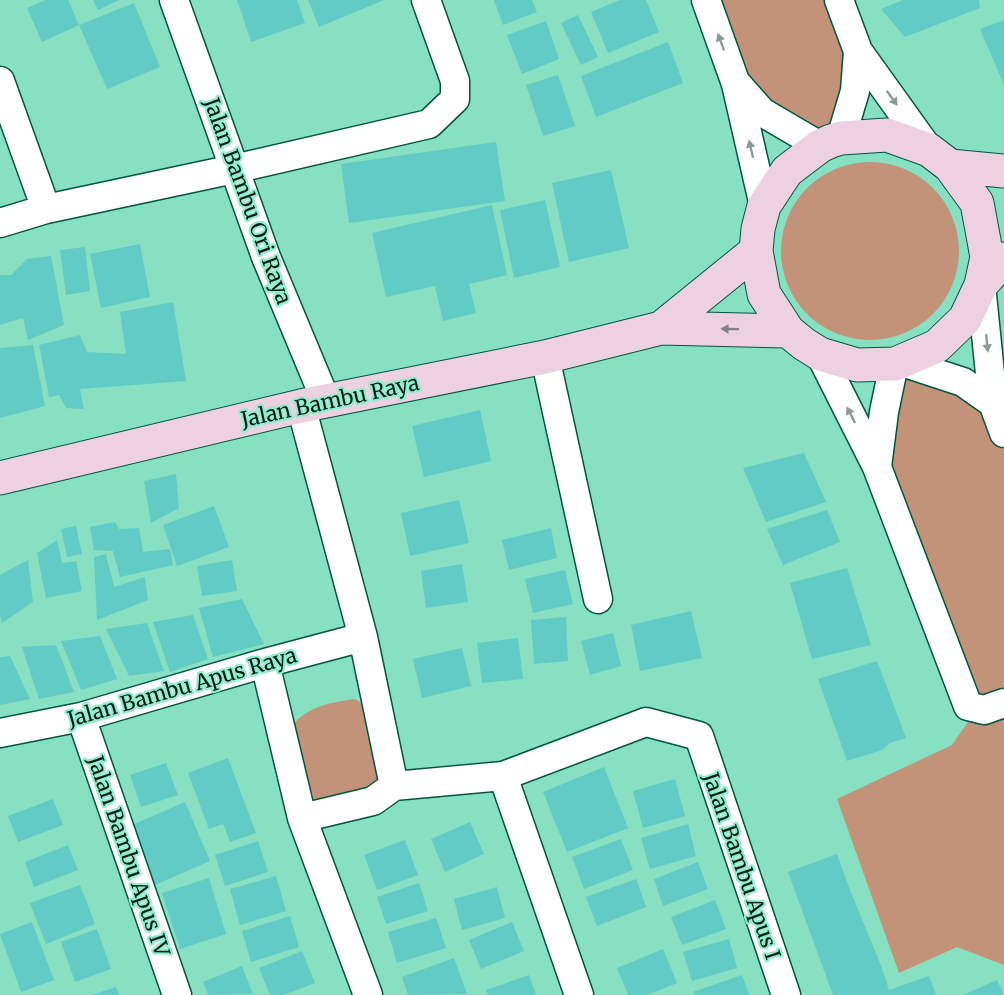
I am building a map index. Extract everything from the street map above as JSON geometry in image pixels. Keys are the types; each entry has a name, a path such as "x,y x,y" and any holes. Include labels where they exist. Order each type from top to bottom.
{"street":[{"name":"Jalan Bambu Ori Raya","path":"174,0 273,276 313,403"},
{"path":"0,223 46,209 429,124 455,99 455,81 426,0"},
{"path":"706,0 736,84 764,206"},
{"path":"839,0 858,51 940,158 977,203 987,257 981,285 964,319 937,346 898,363 856,366 820,354 788,331 764,294 756,251 758,229 764,206 787,171 831,142 887,135 940,158 1004,171"},
{"path":"831,142 855,91 858,51"},
{"path":"0,81 46,209"},
{"path":"736,84 762,112 831,142"},
{"name":"Jalan Bambu Raya","path":"661,328 756,251"},
{"path":"1004,259 981,285 993,403 1004,433"},
{"name":"Jalan Bambu Raya","path":"0,478 313,403 544,357 661,328 788,331"},
{"path":"820,354 877,467 968,706 984,710 1004,703"},
{"path":"544,357 598,599"},
{"path":"898,363 963,382 993,403"},
{"path":"877,467 884,412 898,363"},
{"path":"313,403 394,786"},
{"name":"Jalan Bambu Apus Raya","path":"0,733 81,717 363,637"},
{"path":"265,663 302,818 368,995"},
{"name":"Jalan Bambu Apus IV","path":"81,717 177,995"},
{"name":"Jalan Bambu Apus I","path":"503,776 646,722 699,736 786,995"},
{"path":"302,818 374,801 394,786 503,776 579,995"}],"shaded area":[{"path":"706,0 839,0 855,91 820,146 736,84"},
{"path":"870,162 904,169 933,188 952,217 959,251 952,285 933,314 904,333 870,340 836,333 807,314 788,285 781,251 788,217 807,188 836,169"},
{"path":"895,364 963,382 1004,433 1004,965 957,947 899,973 837,799 952,745 977,709 877,467"},
{"path":"355,699 366,706 386,778 367,795 315,804 292,726 312,710"}],"building":[{"path":"46,0 68,0 79,25 42,42 27,8"},
{"path":"93,0 119,0 98,10"},
{"path":"237,0 297,0 305,23 251,42"},
{"path":"308,0 384,0 319,27"},
{"path":"494,0 532,0 537,12 503,25"},
{"path":"620,0 646,0 659,32 608,53 591,12"},
{"path":"903,0 979,0 980,8 905,37 881,9"},
{"path":"134,3 160,67 107,89 79,25"},
{"path":"578,15 598,57 581,65 561,23"},
{"path":"1004,20 1004,85 980,29"},
{"path":"546,21 559,59 522,74 507,35"},
{"path":"668,42 683,83 596,117 581,76"},
{"path":"558,75 575,126 543,136 526,85"},
{"path":"496,142 505,201 349,223 341,164"},
{"path":"611,170 629,248 569,262 552,183"},
{"path":"545,200 560,267 514,278 500,210"},
{"path":"492,205 507,275 469,284 476,313 443,321 435,286 386,297 372,233"},
{"path":"140,244 150,297 101,308 90,254"},
{"path":"85,247 90,291 66,295 60,250"},
{"path":"51,256 64,325 28,340 23,318 0,325 0,275 11,275 27,259"},
{"path":"173,302 186,381 80,389 84,409 66,408 59,395 49,397 39,345 80,335 87,352 126,354 120,312"},
{"path":"33,345 45,406 0,418 0,348"},
{"path":"480,410 491,461 424,477 412,426"},
{"path":"804,453 826,502 766,522 743,468"},
{"path":"176,474 179,508 151,523 144,481"},
{"path":"459,500 469,543 410,556 401,513"},
{"path":"214,506 229,547 177,566 163,525"},
{"path":"827,510 840,542 783,565 767,529"},
{"path":"115,522 119,529 139,528 143,552 170,549 173,565 120,577 113,551 94,550 90,527"},
{"path":"76,526 82,554 67,557 61,529"},
{"path":"551,528 557,558 509,570 502,540"},
{"path":"57,540 62,563 76,561 82,591 46,598 37,553"},
{"path":"106,554 114,587 145,577 148,600 97,620 94,557"},
{"path":"28,560 33,602 2,623 0,575"},
{"path":"232,560 237,591 202,596 197,566"},
{"path":"462,564 468,602 426,608 421,571"},
{"path":"847,568 871,645 812,659 790,583"},
{"path":"565,570 573,604 533,613 525,579"},
{"path":"242,599 264,644 213,657 199,608"},
{"path":"691,611 702,658 640,671 631,625"},
{"path":"193,615 208,659 170,672 153,622"},
{"path":"566,617 568,661 534,664 531,620"},
{"path":"147,623 164,671 129,676 106,629"},
{"path":"613,633 621,666 590,675 581,641"},
{"path":"100,636 117,679 81,690 61,641"},
{"path":"518,638 523,679 482,683 477,643"},
{"path":"56,645 74,692 39,699 22,647"},
{"path":"462,648 471,686 422,698 413,659"},
{"path":"10,656 30,699 0,705 0,657"},
{"path":"877,661 906,738 890,743 882,750 847,761 818,679"},
{"path":"228,758 256,833 230,842 223,824 209,829 188,773"},
{"path":"166,763 178,795 141,807 130,775"},
{"path":"604,767 628,828 567,852 543,792"},
{"path":"675,779 685,816 643,828 633,791"},
{"path":"53,799 63,825 18,842 8,816"},
{"path":"185,802 210,861 155,885 130,826"},
{"path":"470,822 484,854 445,872 431,839"},
{"path":"688,824 696,856 650,869 641,838"},
{"path":"621,839 633,870 584,889 572,857"},
{"path":"405,840 418,875 377,890 364,855"},
{"path":"258,841 268,872 225,886 215,855"},
{"path":"68,845 78,870 34,887 25,862"},
{"path":"837,854 889,990 929,976 936,995 833,995 788,872"},
{"path":"698,862 708,889 663,906 654,879"},
{"path":"276,876 286,911 240,925 230,889"},
{"path":"209,878 226,934 180,949 162,893"},
{"path":"636,879 646,907 597,926 586,897"},
{"path":"419,883 428,911 386,924 377,897"},
{"path":"80,885 95,924 46,944 30,903"},
{"path":"497,887 505,918 462,930 454,899"},
{"path":"715,900 726,929 682,945 671,917"},
{"path":"290,916 299,947 251,962 242,931"},
{"path":"436,918 446,948 397,963 388,932"},
{"path":"32,922 54,980 21,992 0,934"},
{"path":"512,922 524,951 481,969 469,940"},
{"path":"97,929 111,969 75,982 61,942"},
{"path":"729,939 737,968 692,981 683,952"},
{"path":"663,949 677,983 647,995 628,995 617,968"},
{"path":"302,951 315,983 284,995 270,995 259,968"},
{"path":"454,958 467,994 408,995 402,977"},
{"path":"242,966 253,994 208,995 203,982"},
{"path":"529,975 536,995 488,995 486,990"},
{"path":"742,975 749,995 694,995 693,992"},
{"path":"997,980 1004,995 963,995"},
{"path":"116,987 119,995 92,995"}]}
